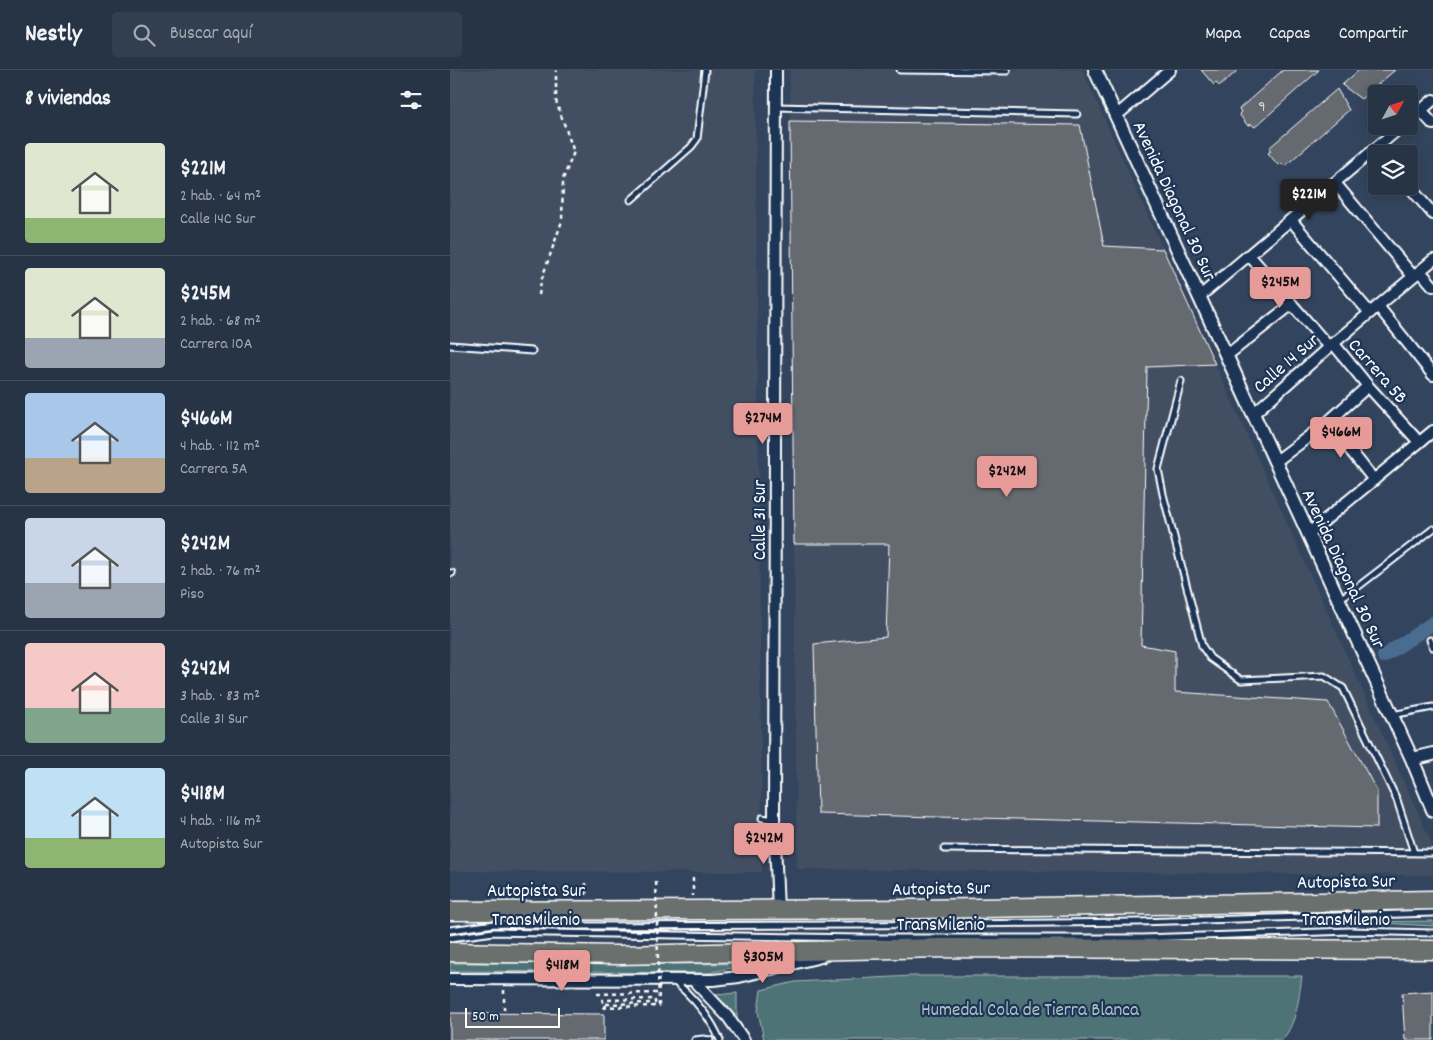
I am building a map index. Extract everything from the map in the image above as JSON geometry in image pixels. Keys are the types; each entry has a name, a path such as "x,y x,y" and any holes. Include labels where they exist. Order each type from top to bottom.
{"highway":[{"name":"Autopista Sur","path":"450,911 1021,908 1433,900"},
{"path":"450,952 619,954 942,948 1433,950"}],"street":[{"name":"Calle 31 Sur","path":"776,70 774,820 778,910"},
{"name":"Avenida Diagonal 30 Sur","path":"1095,70 1412,759 1433,810"},
{"path":"1116,116 1170,70"},
{"path":"1418,113 1433,100"},
{"path":"1421,110 1433,124"},
{"path":"1385,145 1394,135"},
{"path":"1199,297 1335,183 1368,159"},
{"path":"1335,183 1416,274 1433,286"},
{"path":"1417,195 1433,214"},
{"path":"1291,220 1433,375"},
{"name":"Carrera 5B","path":"1249,255 1419,442"},
{"name":"Calle 14 Sur","path":"1253,414 1331,345 1433,260"},
{"path":"1226,356 1292,304"},
{"path":"1275,462 1328,422 1368,386"},
{"path":"1328,422 1374,480"},
{"path":"1308,534 1433,431"},
{"path":"1412,759 1433,754"},
{"path":"450,979 694,981 739,977 848,950"},
{"path":"694,981 728,1017 744,1040"}],"lane":[{"path":"631,200 697,140 705,70"},
{"path":"900,70 1007,72"},
{"path":"776,107 1077,114"},
{"path":"450,345 532,351"},
{"path":"1180,381 1158,469 1202,646 1210,658 1241,680 1324,676 1343,688 1397,800 1414,853"},
{"path":"1338,599 1356,589 1433,529"},
{"path":"1430,640 1433,648"},
{"path":"1392,716 1433,707"},
{"path":"762,818 774,820"},
{"path":"944,850 1433,853"},
{"name":"TransMilenio","path":"450,930 495,924 575,926 1138,922 1433,913"},
{"name":"TransMilenio","path":"450,938 494,932 859,938 1142,938 1350,931 1433,933"},
{"path":"674,980 697,1001 712,1022 720,1040"},
{"path":"695,1040 710,1040"}],"path":[{"path":"539,295 541,281 562,221 563,179 574,152 556,101 556,70"},
{"path":"693,878 693,896"},
{"path":"605,1009 606,1004 655,1003 655,999 603,1000 603,1006 658,1006 656,879"},
{"path":"586,882 586,896"},
{"path":"504,990 504,1014"},
{"path":"597,994 658,993"}],"shaded area":[{"path":"450,70 755,70 762,872 450,871"},
{"path":"790,70 1082,70 1431,842 1433,875 797,869"}],"green space":[{"path":"1433,909 1169,915 1157,911"},
{"path":"1433,921 1433,926 1363,922"},
{"path":"450,963 749,964 708,973 450,971"},
{"name":"Humedal Cola de Tierra Blanca","path":"913,976 1302,976 1294,1018 1282,1040 764,1040 758,1011 761,990 795,982"},
{"path":"737,993 737,1020 727,1005 715,995"}],"building":[{"path":"1201,70 1238,70 1220,86 1216,83 1214,85"},
{"path":"1283,70 1319,70 1255,127 1251,124 1248,126 1239,114 1241,112 1239,109"},
{"path":"1359,70 1395,70 1377,85 1368,85 1368,93 1361,99 1342,85"},
{"path":"1337,89 1349,110 1285,166 1281,163 1278,165 1268,153 1271,151 1269,148"},
{"path":"790,121 1080,125 1104,246 1163,249 1215,364 1147,367 1141,645 1175,651 1175,692 1328,702 1377,791 1377,828 818,814 814,644 886,637 889,544 794,544"},
{"path":"1433,991 1433,1040 1405,1040 1402,993"},
{"path":"450,1013 604,1014 604,1040 450,1040"}],"waterway":[{"path":"1384,656 1433,623"}]}
